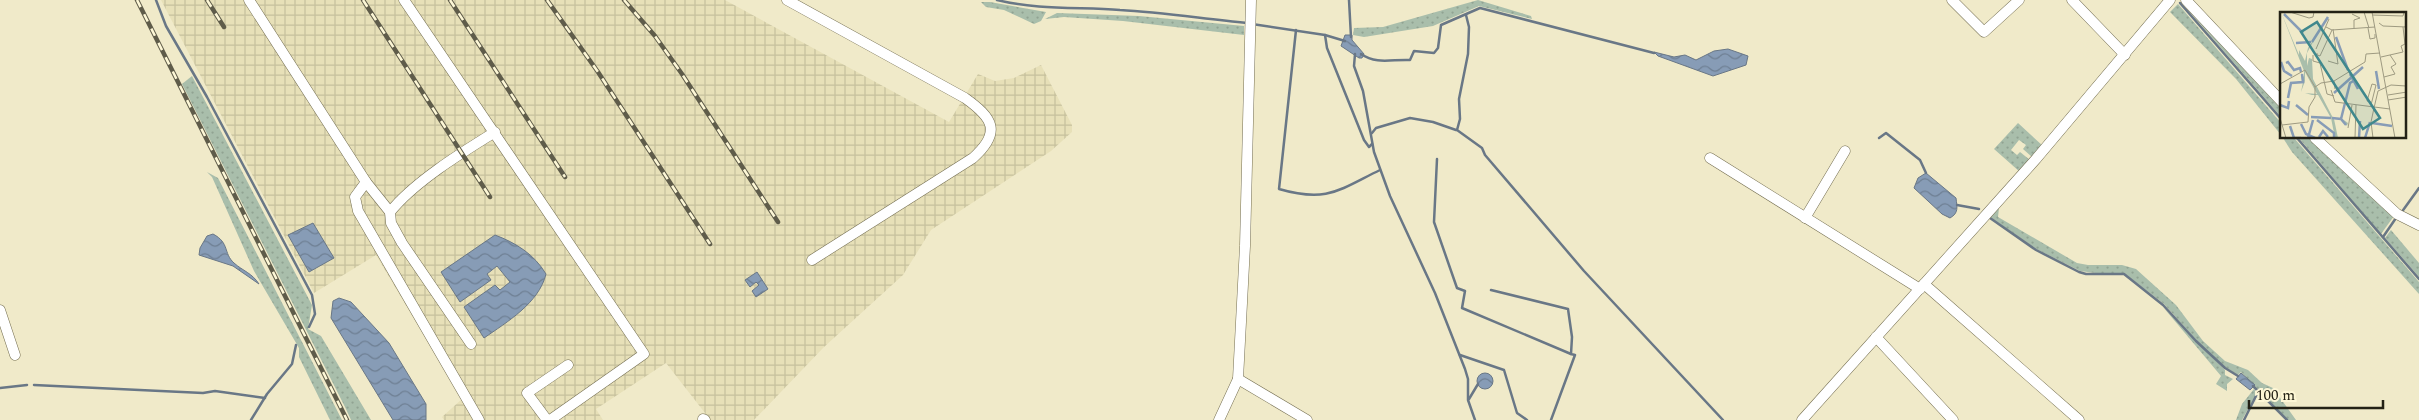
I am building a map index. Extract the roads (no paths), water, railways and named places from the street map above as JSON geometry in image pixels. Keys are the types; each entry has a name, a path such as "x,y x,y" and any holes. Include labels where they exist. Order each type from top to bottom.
{"street":[{"path":"249,0 366,182 390,212 391,223 402,243 470,344"},
{"path":"404,0 644,354 549,420 527,393 568,365"},
{"path":"787,0 965,98 984,112 990,122 991,132 987,146 973,158 812,260"},
{"path":"1219,420 1238,379 1252,24 1251,0"},
{"path":"1952,0 1984,32 2019,0"},
{"path":"2072,0 2125,55"},
{"path":"1802,420 2125,55 2170,0"},
{"path":"2186,0 2280,100"},
{"path":"390,212 399,201 414,189 494,132"},
{"path":"2316,139 2397,214 2419,224"},
{"path":"1806,218 1845,151"},
{"path":"1710,158 1806,218 1922,286 2078,420"},
{"path":"366,182 355,197 358,211 479,420"},
{"path":"0,310 15,355"},
{"path":"1876,338 1953,420"},
{"path":"1238,379 1301,418"}],"water":[{"path":"1345,35 1352,35 1352,40 1364,54 1362,58 1341,46"},
{"path":"1728,49 1748,56 1746,65 1713,76 1658,56 1654,52 1674,57 1685,55 1696,60 1714,51"},
{"path":"1926,173 1956,198 1956,212 1950,218 1942,214 1914,188 1918,178"},
{"path":"313,223 334,258 309,272 288,235"},
{"path":"213,234 222,241 228,256 234,263 259,284 233,266 199,255 200,248 207,236"},
{"path":"495,235 524,250 546,274 537,294 529,303 484,338 464,307 495,285 500,290 510,282 497,266 487,274 491,280 460,302 441,272"},
{"path":"757,272 768,289 756,297 752,291 759,285 756,282 750,287 745,280"},
{"path":"339,298 351,302 389,343 426,404 426,420 393,420 331,318 333,301"},
{"path":"1485,373 1493,381 1485,389 1477,381"},
{"path":"2241,373 2255,385 2250,390 2236,379"}],"waterway":[{"path":"156,0 166,26 207,97 312,295 315,314 309,327"},
{"path":"997,0 1043,7 1136,11 1247,23"},
{"path":"1349,0 1351,37"},
{"path":"2180,3 2280,118"},
{"path":"1361,54 1385,61 1410,60 1414,51 1434,53 1438,48 1441,25 1480,8 1654,53"},
{"path":"1466,15 1469,27 1468,54 1459,99 1460,119 1457,130 1482,148 1485,155 1584,271 1723,420"},
{"path":"1252,24 1325,35 1345,41"},
{"path":"1296,30 1279,189 1309,195 1332,192 1380,170"},
{"path":"1325,35 1327,48 1364,140 1369,147 1372,144"},
{"path":"1355,54 1354,66 1363,91 1374,152 1390,196 1435,293 1465,369 1468,379 1468,400 1475,420"},
{"path":"1372,133 1376,128 1410,118 1433,122 1456,130"},
{"path":"1879,138 1886,133 1920,160 1926,173"},
{"path":"2298,139 2419,279"},
{"path":"1437,159 1434,222 1457,288 1465,291 1462,308 1571,354"},
{"path":"2401,213 2419,188"},
{"path":"1957,205 1979,209"},
{"path":"1990,218 2036,250 2079,272 2086,274 2124,274 2163,305 2196,341 2225,368 2238,376"},
{"path":"2383,237 2396,218"},
{"path":"1491,290 1568,309 1572,337 1571,354 1575,355 1551,420"},
{"path":"251,420 267,394 292,364 296,345"},
{"path":"1460,355 1504,370 1517,413 1527,420"},
{"path":"1469,399 1478,384"},
{"path":"0,388 27,385"},
{"path":"34,385 203,393 215,391 265,398"},
{"path":"2253,386 2287,420"},
{"path":"2244,420 2258,392"}],"railway":[{"path":"137,0 347,420"},
{"path":"207,0 224,27"},
{"path":"363,0 490,197"},
{"path":"450,0 565,177"},
{"path":"547,0 598,72 710,244"},
{"path":"624,0 655,36 682,74 778,222"}]}
